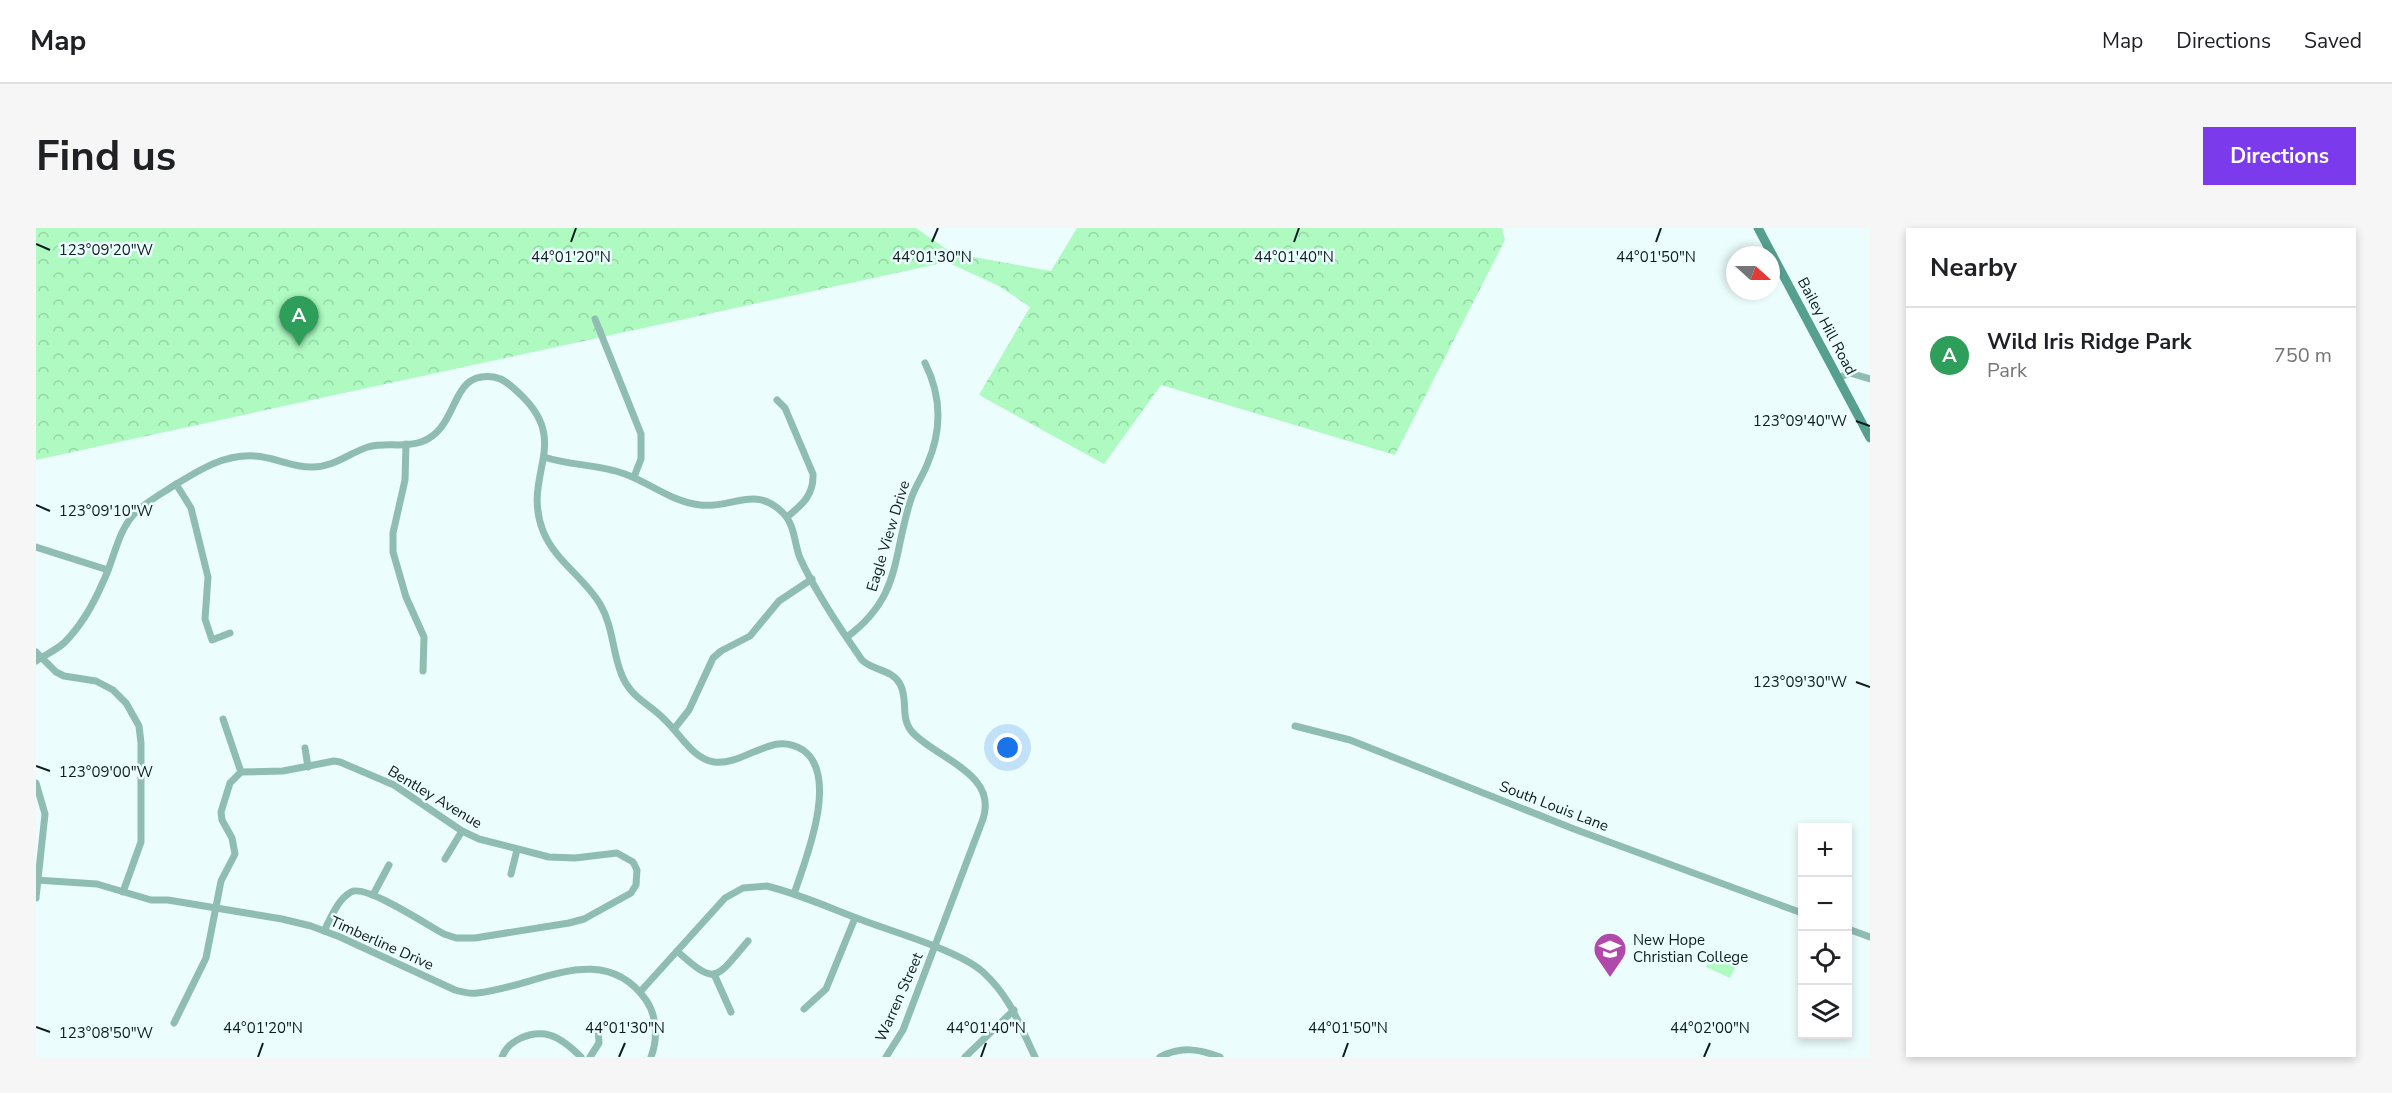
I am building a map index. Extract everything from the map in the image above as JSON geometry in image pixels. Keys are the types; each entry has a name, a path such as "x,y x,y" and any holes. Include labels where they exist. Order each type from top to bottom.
{"main road":[{"name":"Bailey Hill Road","path":"1758,228 1870,438"}],"street":[{"path":"596,319 641,434 640,459 634,477"},
{"name":"Eagle View Drive","path":"847,638 865,624 884,597 894,568 911,499 934,448 939,427 939,410 934,382 925,363"},
{"path":"1838,378 1850,373 1870,378"},
{"path":"123,892 138,853 142,831 141,744 138,726 126,703 113,690 96,681 56,672 38,657 61,646 72,634 95,597 126,524 149,502 176,484 200,469 225,459 254,456 301,467 328,466 370,447 425,441 443,427 465,385 473,379 496,377 506,382 528,402 540,419 545,435 544,457 538,478 536,501 539,519 545,536 559,558 599,603 610,627 619,668 626,685 642,702 657,712 695,753 714,762 722,763 777,744 795,746 808,755 814,764 818,780 818,814 794,894"},
{"path":"777,400 785,408 813,474 813,485 808,498 787,517"},
{"path":"406,444 405,480 393,533 393,552 406,597 424,637 423,671"},
{"path":"544,457 571,465 608,469 634,477 676,499 694,504 718,505 744,498 755,499 776,507 787,517 801,559 847,638 864,662 888,673 898,681 903,694 905,717 911,730 978,782 986,797 986,810 936,947"},
{"path":"176,484 191,508 208,577 205,616 207,627 212,640 230,633"},
{"path":"36,547 108,570"},
{"path":"674,729 689,710 713,658 721,651 750,636 779,601 812,579"},
{"path":"174,1023 206,958 221,881 235,854 232,838 222,820 222,803 230,783 241,772 223,719"},
{"name":"South Louis Lane","path":"1295,726 1350,740 1574,829 1798,911"},
{"path":"305,748 308,767"},
{"name":"Bentley Avenue","path":"241,772 283,771 334,761 348,764 405,792 462,831 492,844 563,858 617,853 633,862 637,870 636,885 631,893 584,919 475,938 456,938 444,934 373,895"},
{"path":"36,783 45,814 36,898"},
{"path":"445,859 462,831"},
{"path":"511,874 517,850"},
{"path":"324,931 334,912 349,893 356,890 373,895 388,865"},
{"name":"Timberline Drive","path":"37,880 97,884 151,900 168,900 282,919 324,931 454,990 474,994 498,990 575,969 603,970 617,975 640,992 651,1008 656,1037 651,1057"},
{"name":"Warren Street","path":"640,992 720,903 737,891 749,886 761,885 794,894 936,947 978,968 997,986 1014,1010 1035,1057"},
{"path":"804,1009 826,989 855,918"},
{"path":"1852,931 1870,938"},
{"path":"677,951 699,971 714,974 724,970 748,941"},
{"name":"Warren Street","path":"886,1057 899,1038 936,947"},
{"path":"714,974 731,1012"},
{"path":"965,1057 1014,1010"},
{"path":"590,1057 600,1043 598,1026"},
{"path":"502,1057 509,1045 518,1039 545,1034 558,1039 581,1057"},
{"path":"1160,1057 1181,1049 1194,1049 1220,1057"}],"green space":[{"path":"36,228 916,228 952,253 1051,271 1077,228 1502,228 1505,240 1395,455 1161,385 1104,464 979,395 1030,307 999,286 947,262 36,460"},
{"path":"1711,955 1736,966 1730,978 1706,967"}],"place":[{"name":"Wild Iris Ridge Park","path":"299,346"},
{"name":"New Hope Christian College","path":"1610,978"}]}
